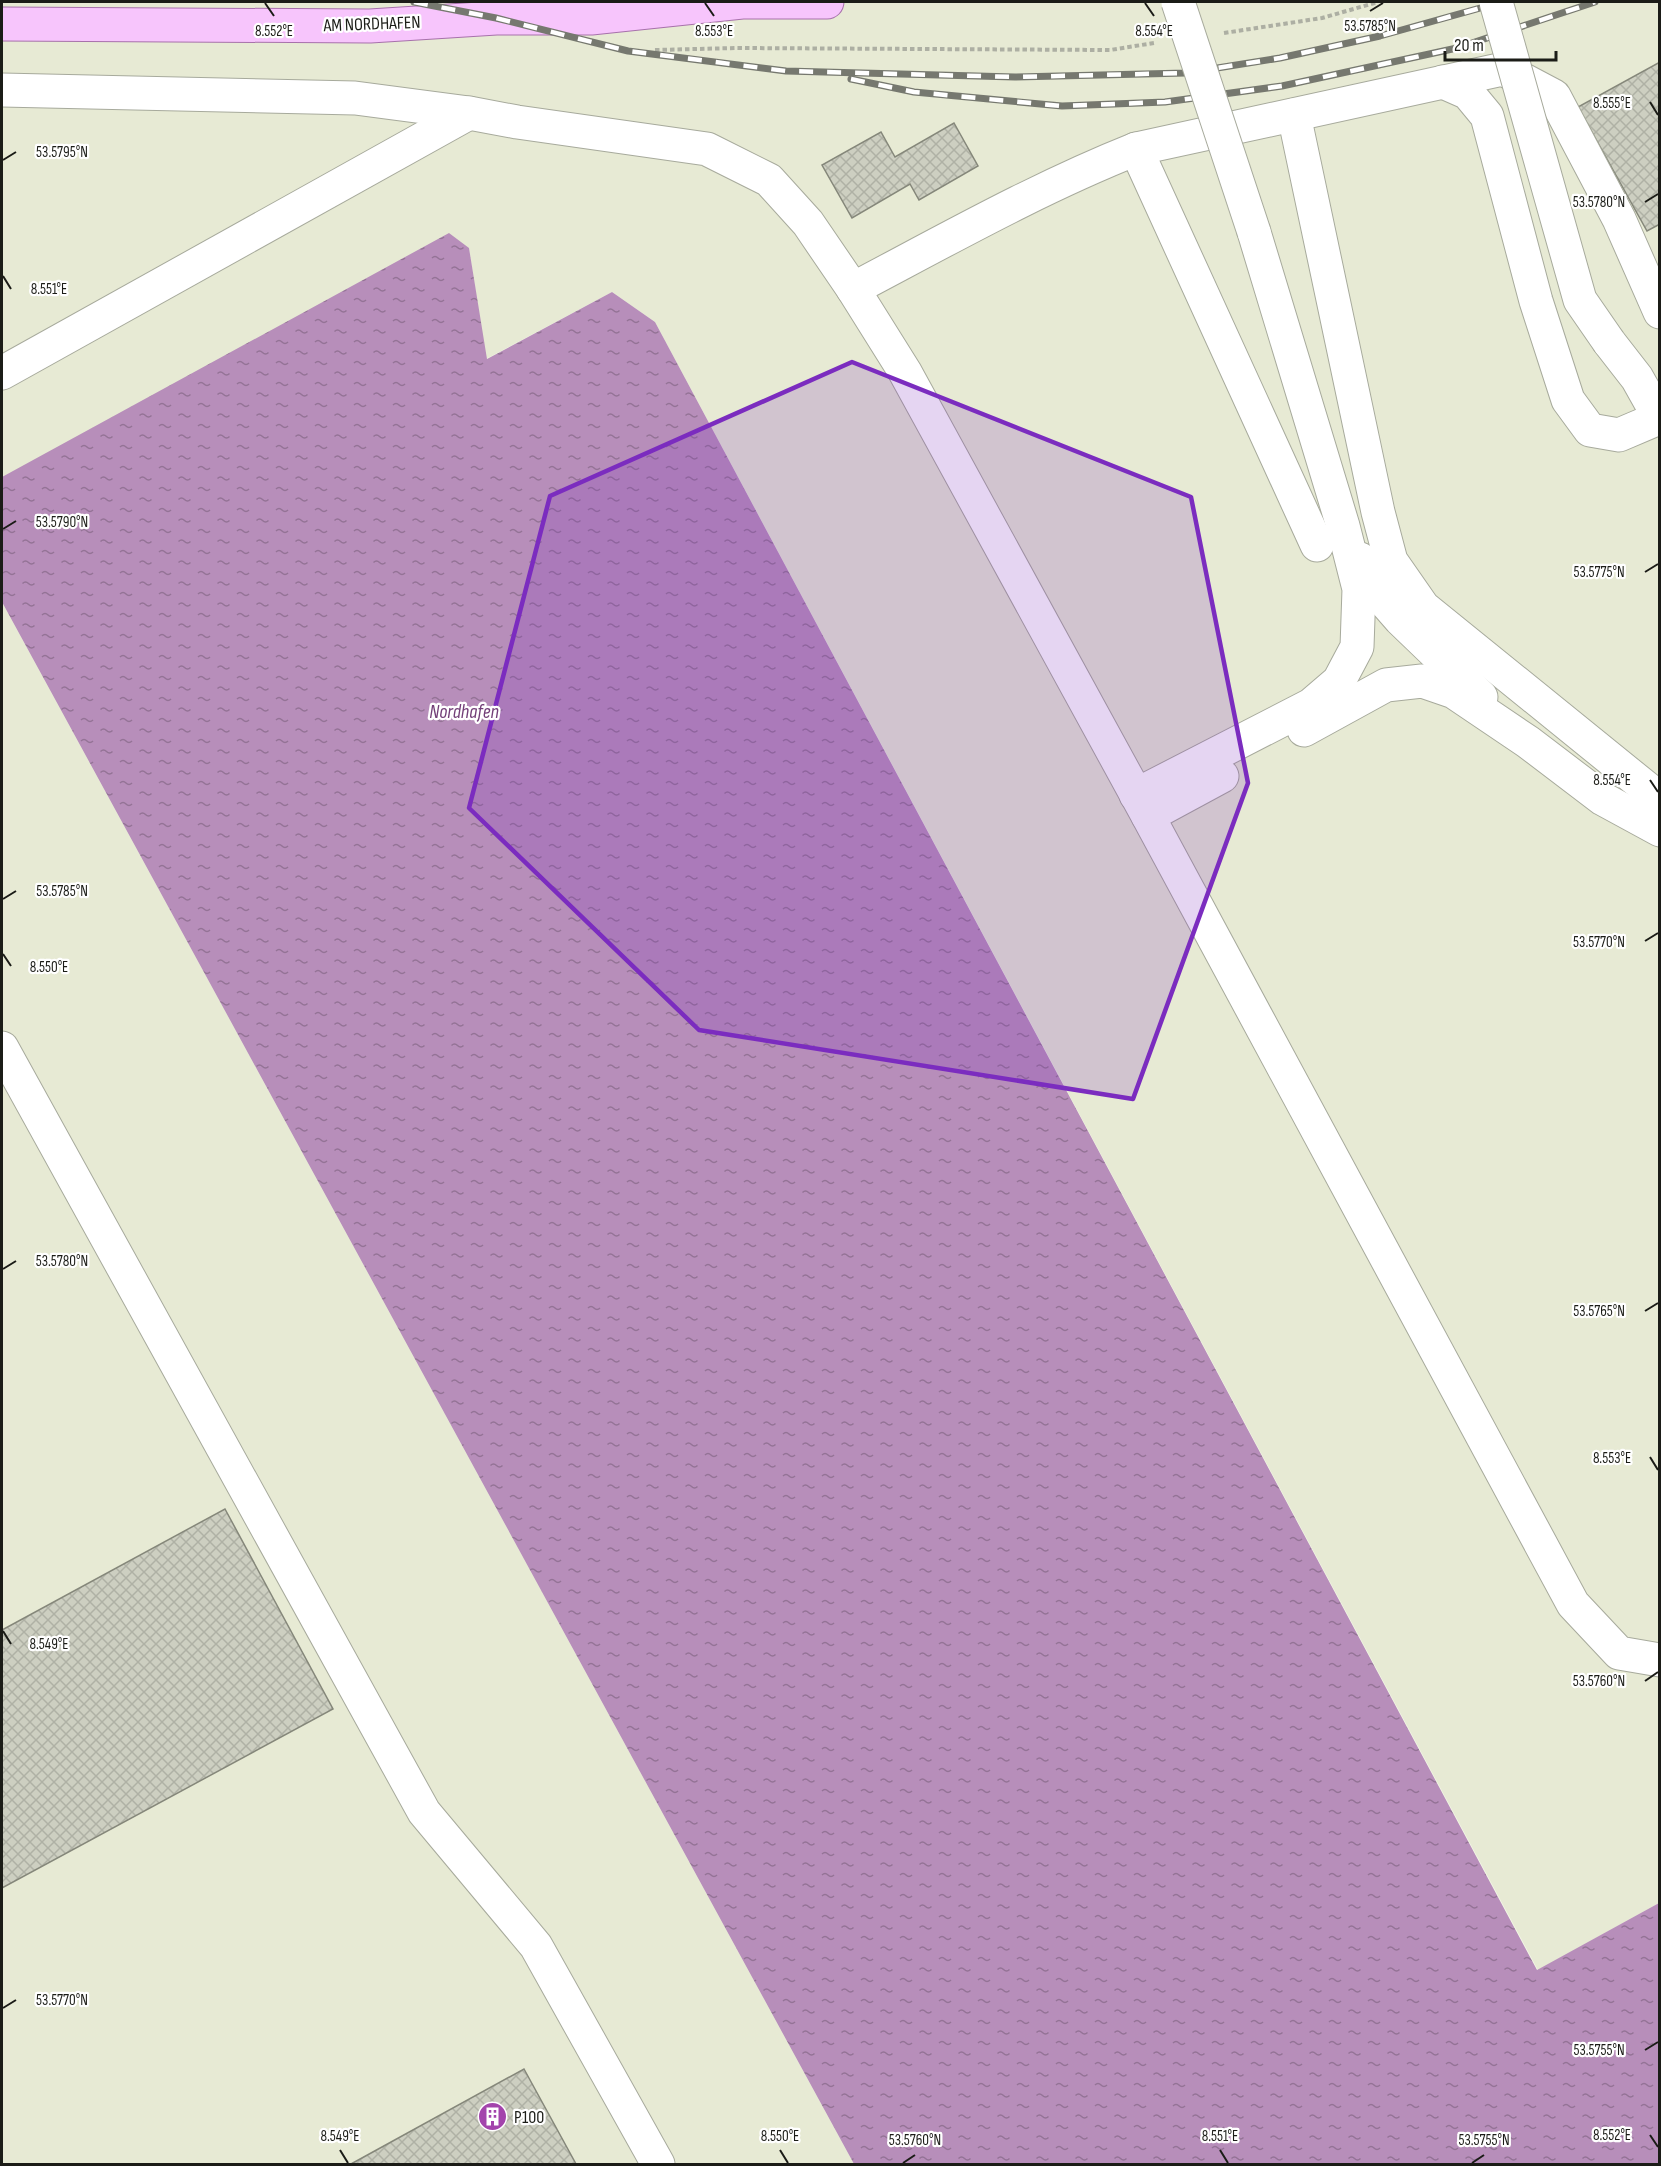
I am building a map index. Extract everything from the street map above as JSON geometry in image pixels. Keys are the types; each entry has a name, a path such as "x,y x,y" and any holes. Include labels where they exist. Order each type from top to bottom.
{"main road":[{"name":"AM NORDHAFEN","path":"2,24 370,26 496,18 591,18 739,2 827,2"}],"lane":[{"path":"1142,806 1311,705 1339,681 1357,647 1359,590 1343,526 1254,232 1178,2"},
{"path":"1443,82 1468,93 1487,116 1536,301 1568,400 1590,430 1619,435 1659,418 1637,378 1580,300 1496,2"},
{"path":"853,289 1038,192 1136,149 1503,69 1554,96 1619,219 1659,312"},
{"path":"2,90 355,99 469,112 517,122 707,149 769,180 808,224 853,289 904,372 1142,806 1573,1604 1619,1653 1659,1660"},
{"path":"2,374 469,112"},
{"path":"1294,115 1378,512 1391,561 1423,607 1659,800"},
{"path":"1136,149 1317,545"},
{"path":"1343,526 1379,595 1400,619 1528,742"},
{"path":"1142,806 1386,685 1422,681 1454,692 1528,742 1604,799 1659,830"},
{"path":"2,1048 424,1812 536,1946 658,2164"}],"path":[{"path":"1216,34 1322,18 1378,2"},
{"path":"650,50 737,48 1110,50 1157,43"}],"highlighted area":[{"path":"852,362 1191,497 1248,783 1133,1099 699,1030 469,808 550,496"}],"shaded area":[{"path":"2,2 1659,2 1659,1903 1538,1970 655,322 612,292 486,359 469,248 2,477"},
{"path":"2,602 854,2164 2,2164"}],"water":[{"name":"Nordhafen","path":"449,233 469,248 487,359 612,292 655,322 1537,1970 1659,1903 1659,2164 854,2164 2,602 2,477"}],"building":[{"path":"1660,62 1660,224 1647,231 1578,107"},
{"path":"954,123 978,166 919,200 910,184 852,218 822,165 881,132 895,157"},
{"path":"225,1509 333,1709 2,1888 2,1630"},
{"name":"P100","path":"524,2069 576,2164 351,2164"}],"railway":[{"path":"414,2 496,18 628,51 786,71 1015,77 1186,73 1280,58 1380,36 1502,2"},
{"path":"851,79 914,92 1062,106 1165,102 1282,86 1457,48 1595,2"}],"place":[{"name":"P100","path":"493,2117"}]}
